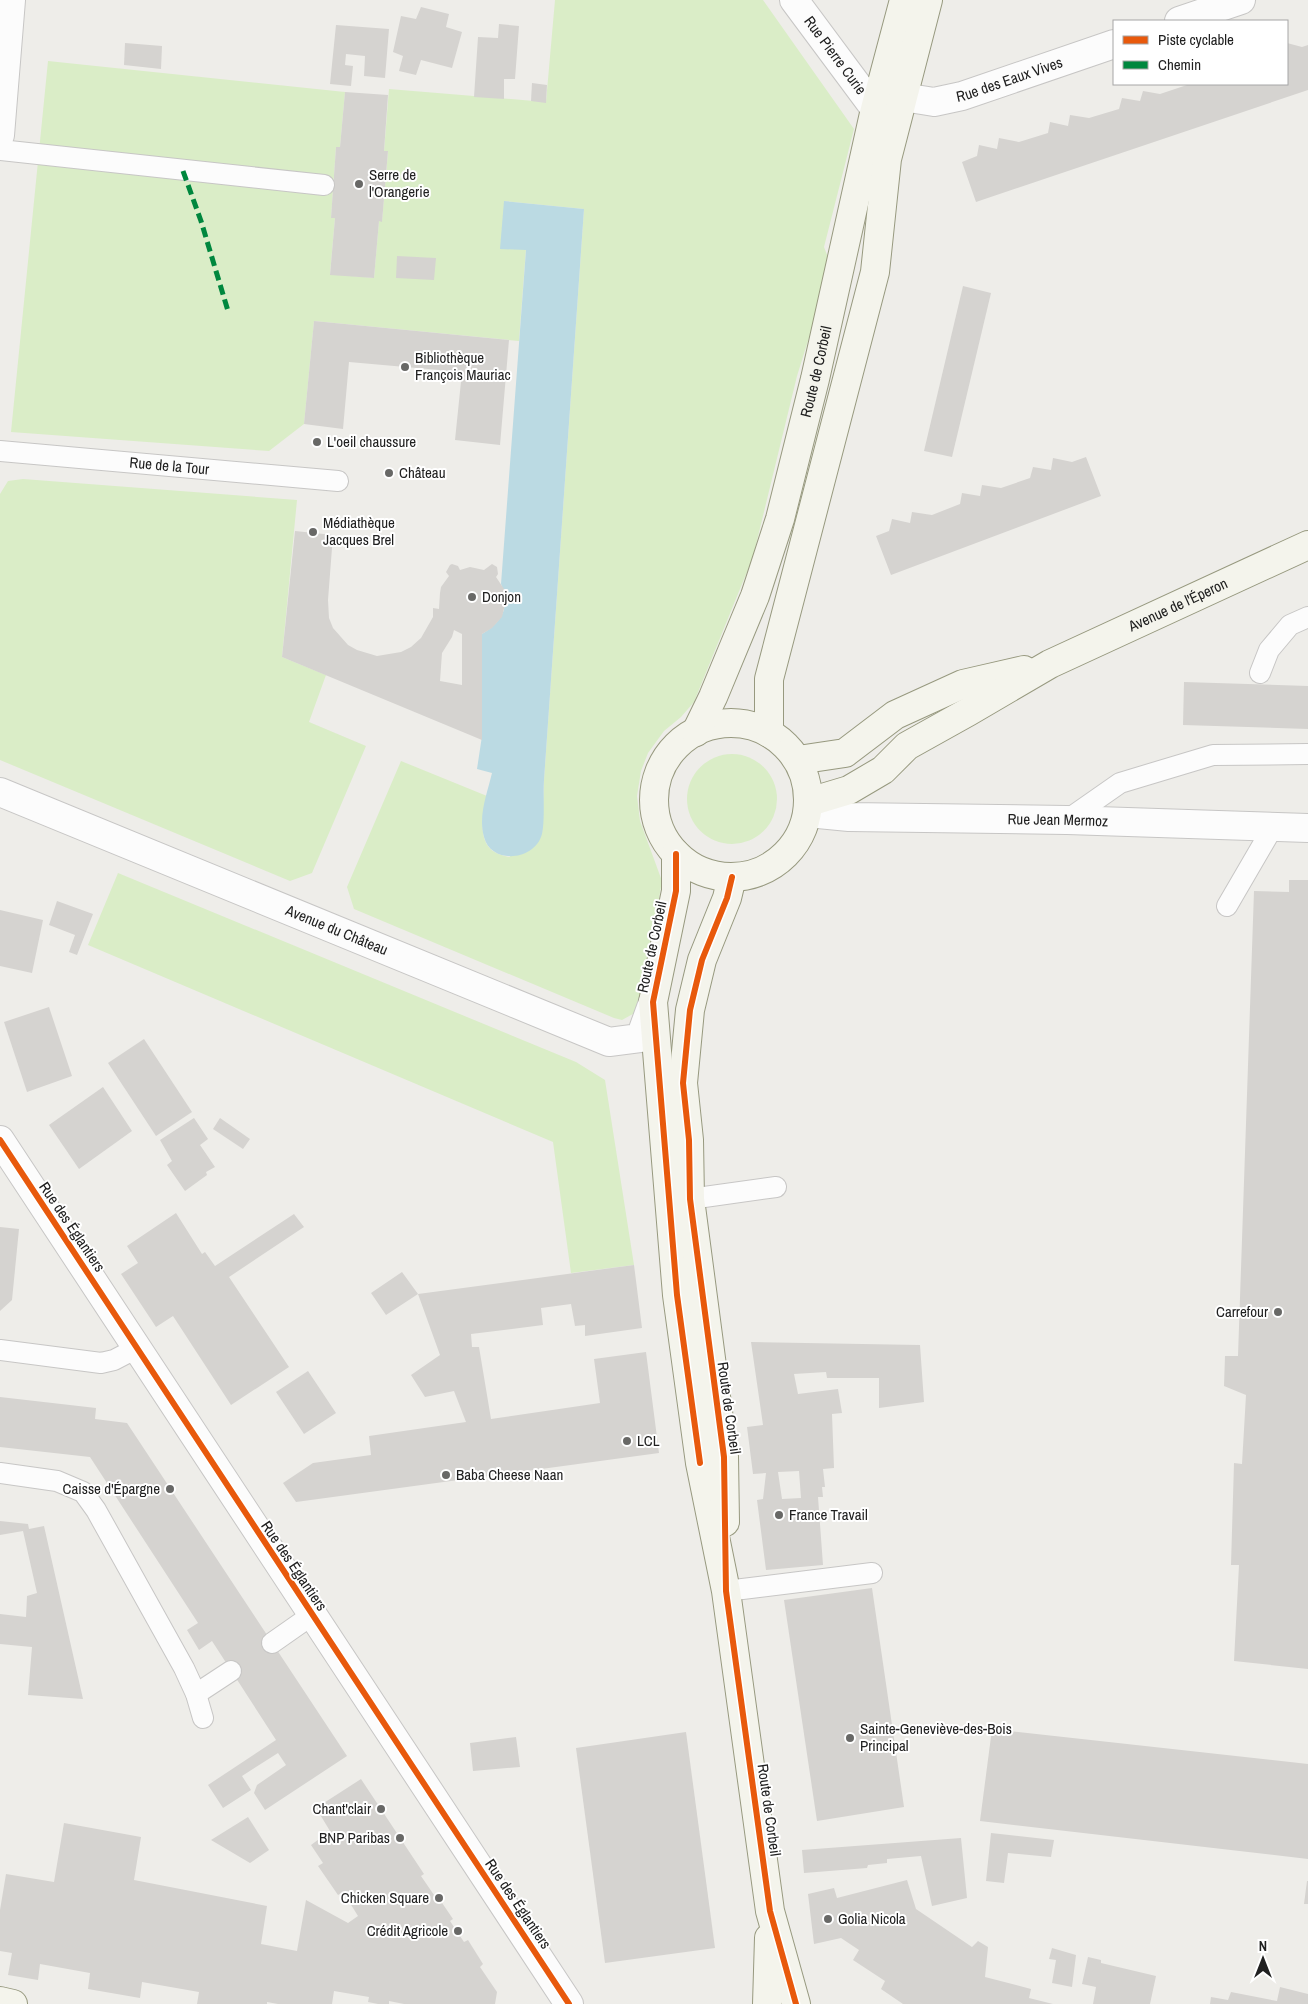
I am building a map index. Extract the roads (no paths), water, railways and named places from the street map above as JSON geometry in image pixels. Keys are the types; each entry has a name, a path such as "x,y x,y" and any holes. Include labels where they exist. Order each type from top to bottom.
{"main road":[{"name":"Route de Corbeil","path":"696,732 713,697 755,596 780,519 815,379 875,109 904,0"},
{"name":"Route de Corbeil","path":"769,733 769,679 875,272 887,159 928,0"},
{"name":"Avenue de l'Éperon","path":"808,807 849,790 883,770 907,746 1050,664 1308,545"},
{"name":"Avenue de l'Éperon","path":"798,760 845,753 895,715 963,684 1050,664"},
{"path":"720,724 745,724 769,733 785,744 798,760 806,780 808,807 799,838 782,859 758,872 732,877 711,875 693,867 676,854 664,837 656,817 654,796 658,776 667,758 680,743 696,732 720,724"},
{"name":"Route de Corbeil","path":"676,854 676,891 653,1002 677,1294 700,1462 726,1591 770,1911 796,2004"},
{"name":"Route de Corbeil","path":"726,1591 724,1457 690,1200 689,1140 683,1083 690,1010 702,960 727,898 732,877"},
{"name":"Route de Corbeil","path":"767,2004 770,1911"},
{"path":"0,2001 14,2004"}],"street":[{"path":"0,135 11,0"},
{"name":"Rue Pierre Curie","path":"794,0 875,109"},
{"path":"1183,20 1242,0"},
{"name":"Rue des Eaux Vives","path":"902,97 934,102 962,96 1113,44"},
{"name":"Avenue du Château","path":"0,792 609,1042 640,1038 653,1002"},
{"name":"Rue Jean Mermoz","path":"808,807 849,817 1067,820 1308,828"},
{"name":"Rue des Églantiers","path":"0,1140 569,2004"}],"lane":[{"path":"0,150 324,185"},
{"name":"Rue de la Tour","path":"0,451 338,481"},
{"path":"1260,673 1269,650 1290,625 1308,617"},
{"path":"1067,820 1120,783 1213,755 1308,754"},
{"path":"1227,906 1273,827"},
{"path":"690,1200 776,1187"},
{"path":"0,1350 101,1363 114,1360 137,1348"},
{"path":"0,1473 58,1481 83,1492 96,1510 184,1668 204,1718"},
{"path":"726,1591 872,1573"},
{"path":"272,1642 312,1615"},
{"path":"196,1694 231,1671"}],"water":[{"path":"504,201 584,209 544,780 543,829 538,843 531,850 513,856 495,852 488,846 484,837 482,829 483,813 492,773 477,769 482,736 482,634 495,625 505,607 504,592 501,584 526,250 500,249"}],"place":[{"name":"Serre de l'Orangerie","path":"359,184"},
{"name":"Bibliothèque François Mauriac","path":"405,367"},
{"name":"L'oeil chaussure","path":"317,442"},
{"name":"Château","path":"389,473"},
{"name":"Médiathèque Jacques Brel","path":"313,532"},
{"name":"Donjon","path":"472,597"},
{"name":"Carrefour","path":"1278,1312"},
{"name":"LCL","path":"627,1441"},
{"name":"Baba Cheese Naan","path":"446,1475"},
{"name":"Caisse d'Épargne","path":"170,1489"},
{"name":"France Travail","path":"779,1515"},
{"name":"Sainte-Geneviève-des-Bois Principal","path":"850,1738"},
{"name":"Chant'clair","path":"381,1809"},
{"name":"BNP Paribas","path":"400,1838"},
{"name":"Chicken Square","path":"439,1898"},
{"name":"Golia Nicola","path":"828,1919"},
{"name":"Crédit Agricole","path":"458,1931"}]}
